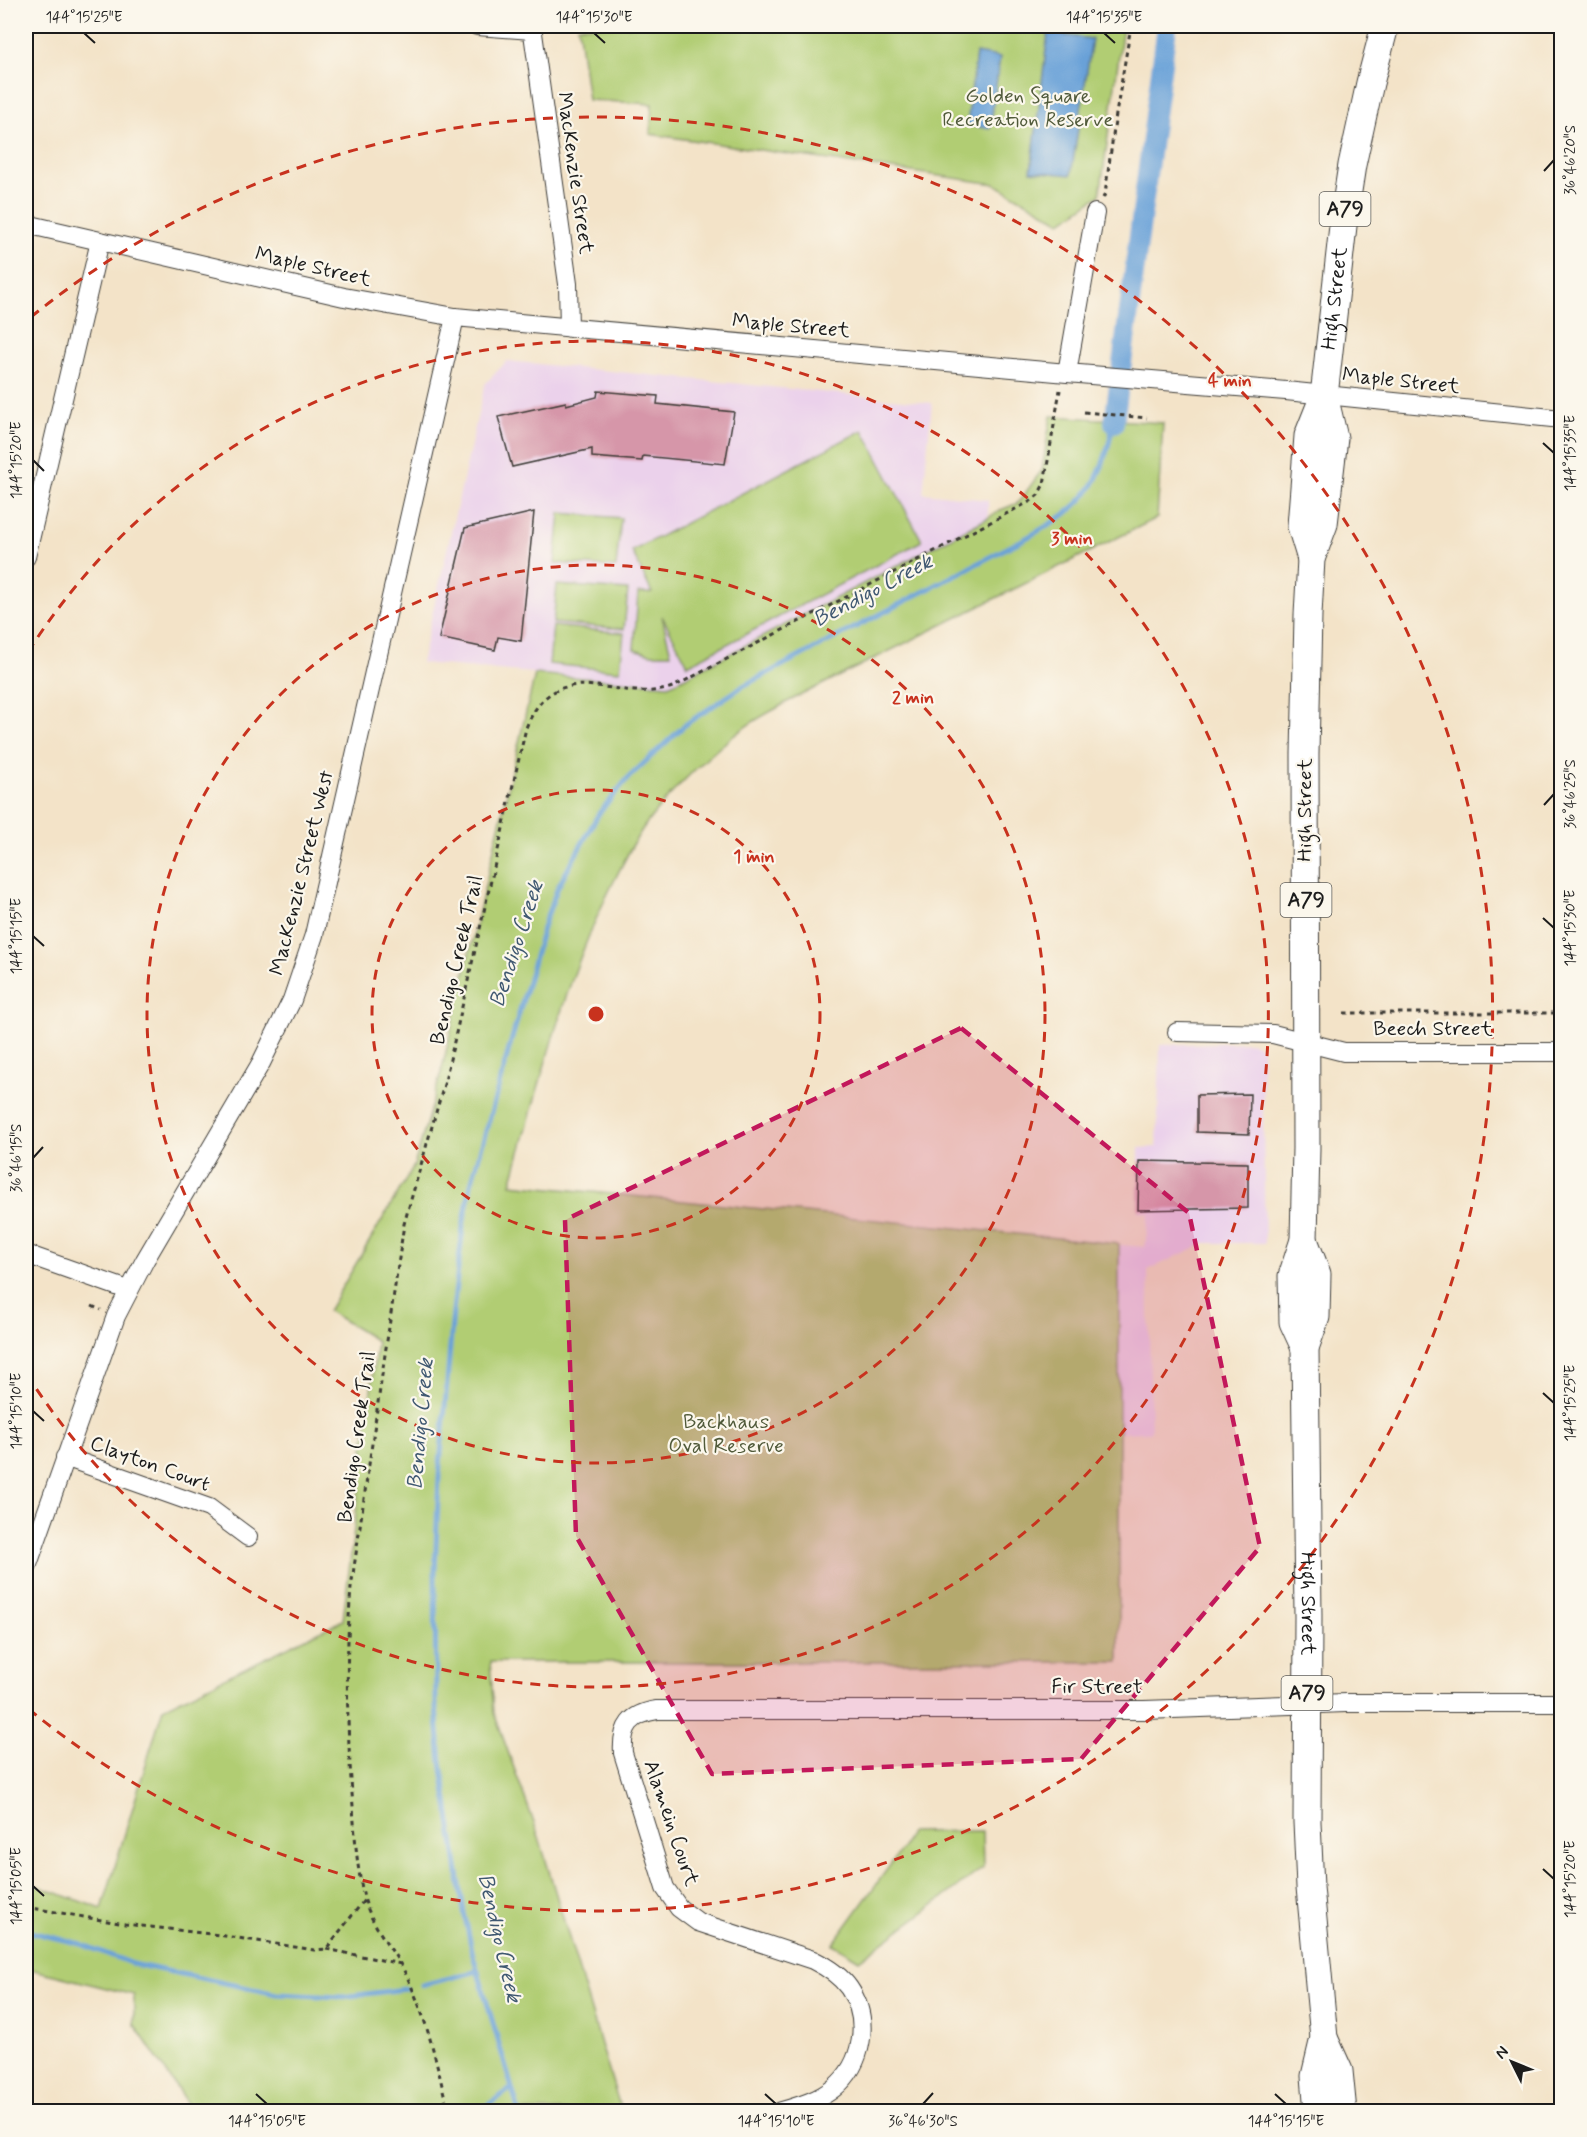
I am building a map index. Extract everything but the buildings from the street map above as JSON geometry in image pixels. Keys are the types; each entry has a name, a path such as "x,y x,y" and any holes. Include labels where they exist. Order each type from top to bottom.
{"highway":[{"name":"High Street","path":"1318,2112 1315,2076 1324,2038 1310,1887 1307,1822 1305,1348 1293,1322 1293,1276 1304,1240 1305,691 1311,559 1324,524 1334,438 1324,396 1344,217 1352,165 1385,26"},
{"name":"High Street","path":"1324,2038 1339,2071 1343,2112"}],"street":[{"path":"477,26 532,28"},
{"name":"MacKenzie Street","path":"532,28 568,284 569,328"},
{"path":"1067,373 1095,213"},
{"name":"Maple Street","path":"26,224 422,313 1562,419"},
{"path":"26,557 100,242"},
{"name":"MacKenzie Street West","path":"26,1570 104,1345 128,1290 261,1063 292,1000 303,968 322,901 455,317"},
{"name":"Beech Street","path":"1177,1032 1273,1034 1344,1052 1562,1052"},
{"path":"26,1254 128,1290"},
{"name":"Clayton Court","path":"65,1457 208,1508 248,1537"},
{"name":"Fir Street","path":"634,1717 644,1712 657,1710 1144,1710 1307,1704 1562,1703"},
{"name":"Alamein Court","path":"634,1717 623,1735 623,1753 665,1888 670,1897 679,1908 698,1922 813,1960 827,1967 849,1989 856,2002 861,2023 861,2044 846,2076 822,2096 779,2112"}],"path":[{"path":"1095,213 1105,194 1131,26"},
{"name":"Bendigo Creek Trail","path":"401,1964 376,1927 365,1899 357,1854 349,1762 348,1634 352,1576 404,1224 445,1081 529,720 548,694 573,686 587,685 653,691 675,686 1031,501 1038,495 1044,484 1059,393 1067,373"},
{"path":"1084,412 1147,418"},
{"path":"1344,1013 1562,1013"},
{"path":"326,1949 365,1899"},
{"path":"26,1907 125,1924 219,1935 296,1948 326,1949 401,1964 429,2033 448,2112"}],"highlighted area":[{"path":"961,1028 1189,1213 1260,1547 1081,1759 712,1774 576,1536 565,1220"}],"shaded area":[{"path":"507,361 932,403 923,493 988,500 988,518 668,685 421,663 485,384"},
{"path":"1250,1042 1262,1047 1265,1243 1205,1243 1148,1270 1151,1432 1119,1433 1119,1245 1145,1247 1149,1213 1138,1212 1139,1148 1157,1147 1160,1045"}],"green space":[{"name":"Golden Square Recreation Reserve","path":"578,26 1123,26 1100,195 1061,222 995,184 650,134 652,104 588,100"},
{"name":"Backhaus Oval Reserve","path":"1051,416 1163,423 1157,518 787,702 754,721 731,738 681,783 639,835 596,919 567,993 511,1184 1119,1244 1119,1662 490,1662 494,1713 538,1834 621,2111 192,2111 134,2024 134,1995 26,1968 26,1882 102,1909 163,1708 343,1620 377,1341 328,1311 414,1166 441,1073 535,674 668,685 678,681 998,511 1018,503 1042,470"},
{"path":"863,430 922,541 688,665 662,616 671,654 651,654 634,649 638,593 652,593 632,551"},
{"path":"560,513 621,518 616,567 555,563"},
{"path":"557,585 628,590 624,629 553,623"},
{"path":"553,626 624,633 620,671 549,664"},
{"path":"982,1831 983,1868 859,1960 833,1944 904,1846 910,1832"}],"water":[{"path":"1048,33 1092,39 1071,175 1031,171"},
{"path":"976,53 1000,57 990,129 967,125"}],"waterway":[{"name":"Bendigo Creek","path":"1114,423 1167,26"},
{"name":"Bendigo Creek","path":"519,2112 473,1955 464,1912 441,1762 436,1707 435,1571 439,1477 453,1311 463,1226 471,1184 545,921 558,887 599,813 628,778 686,724 743,686 1028,537 1064,515 1088,492 1096,479 1103,464 1114,423"},
{"path":"26,1931 81,1944 133,1964 277,1994 342,1997 405,1989"},
{"path":"422,1985 478,1971"},
{"path":"478,2112 512,2088"}]}
